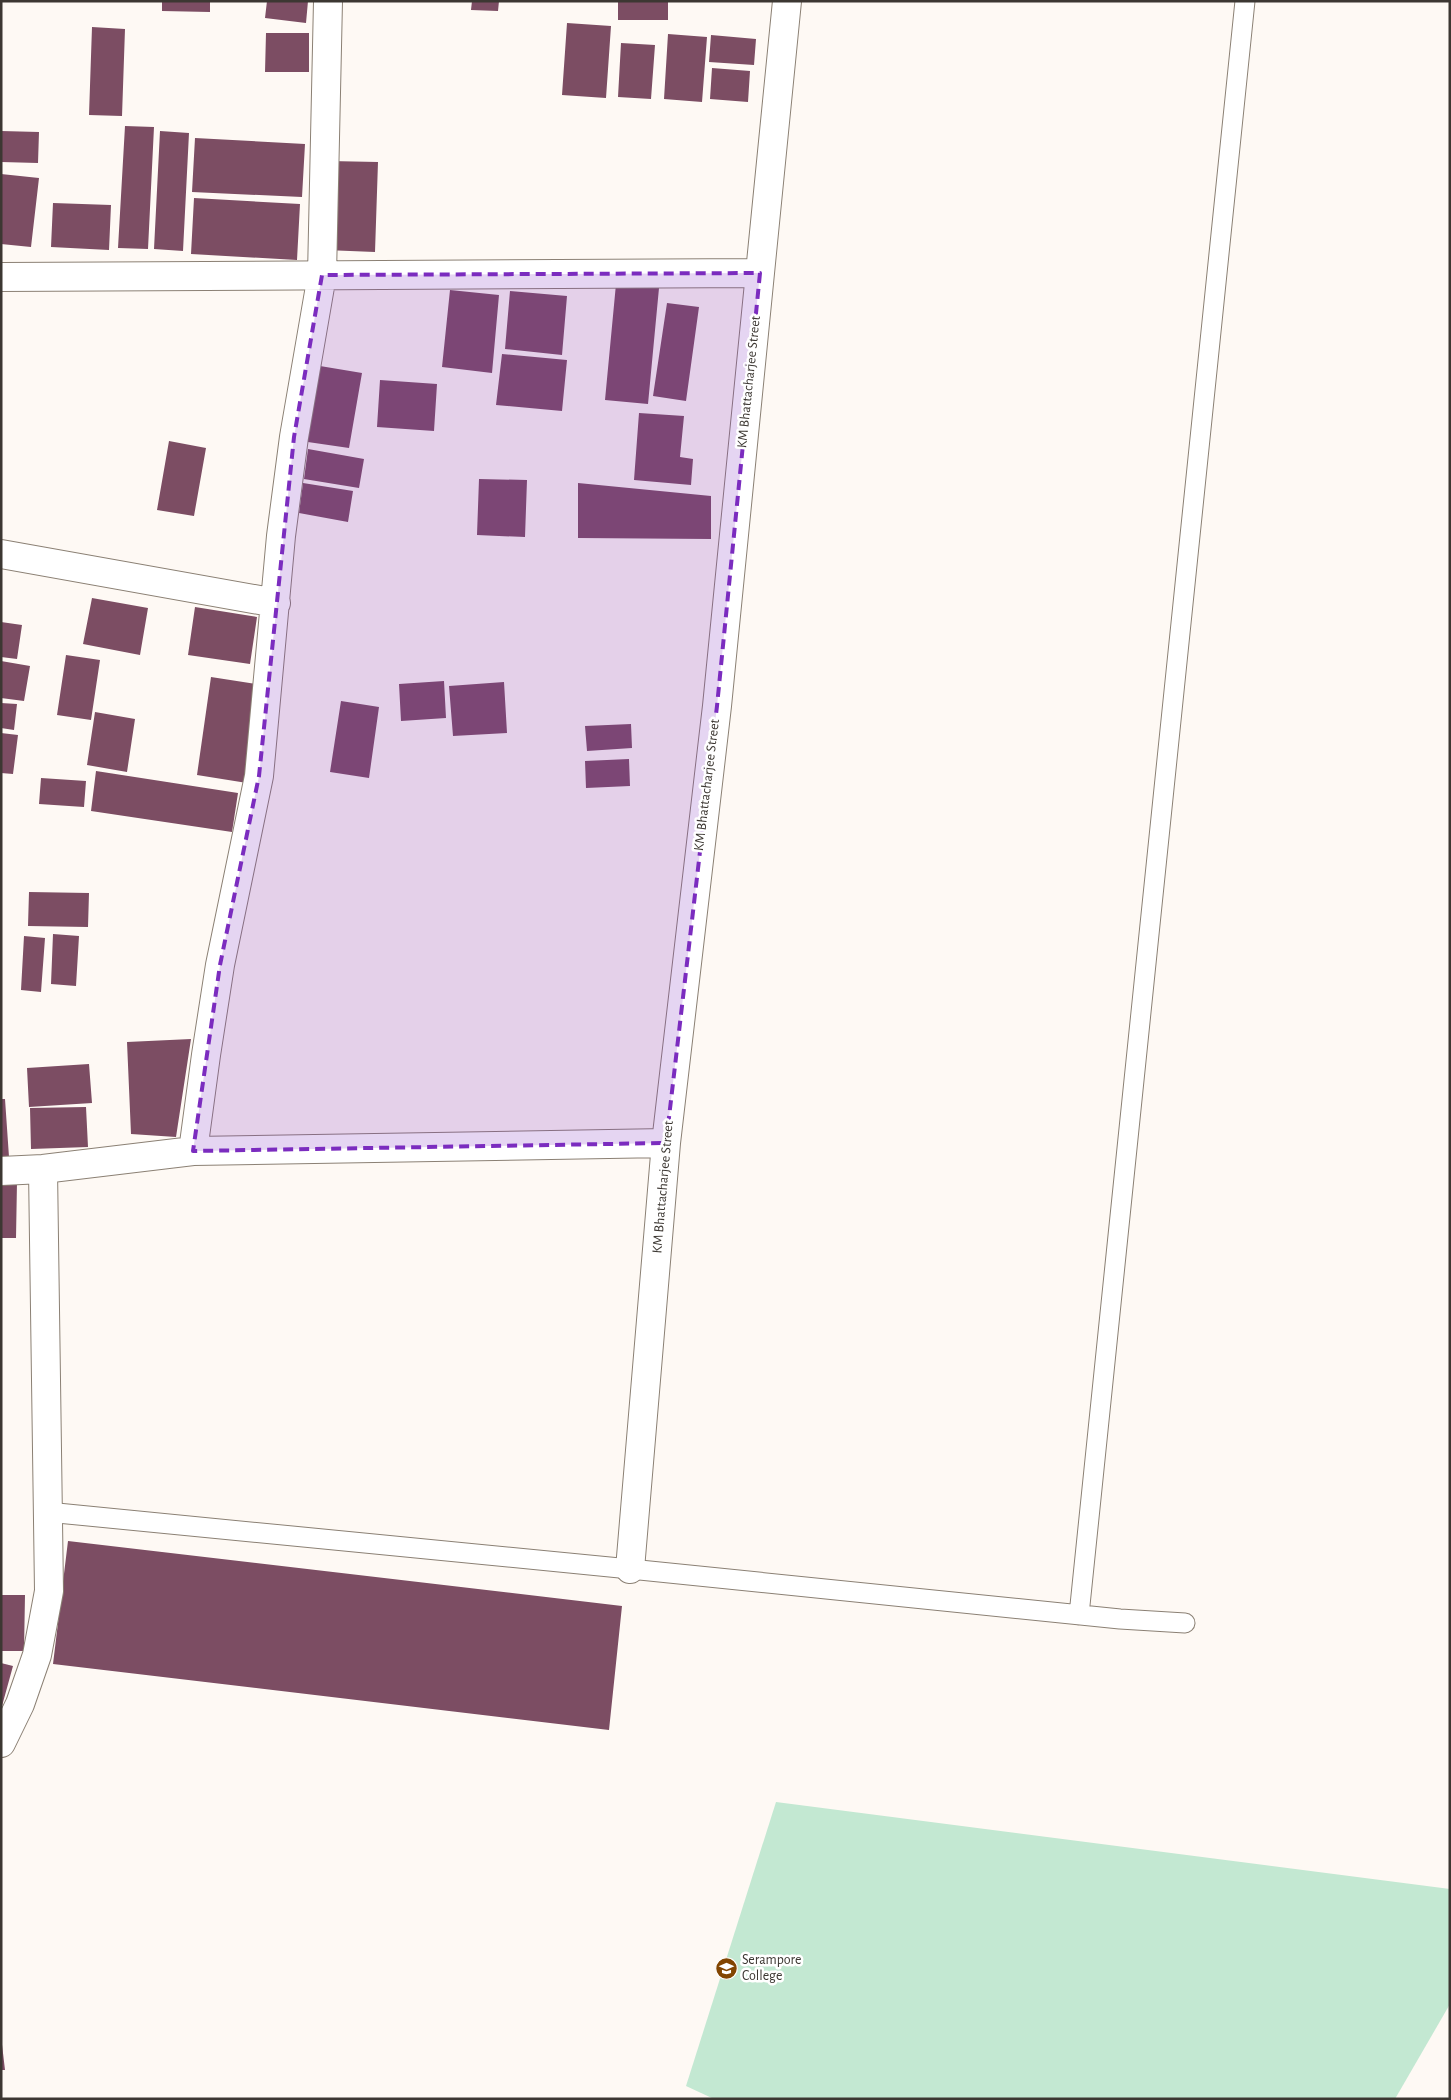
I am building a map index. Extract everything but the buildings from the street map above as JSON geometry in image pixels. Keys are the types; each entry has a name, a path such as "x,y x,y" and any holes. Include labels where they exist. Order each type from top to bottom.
{"street":[{"path":"193,1151 220,966 259,776 281,536 294,437 322,275 328,1"},
{"name":"KM Bhattacharjee Street","path":"630,1569 666,1143 716,706 787,1"},
{"path":"1,278 760,273"},
{"path":"1,554 276,603"},
{"path":"1,1171 42,1169 193,1151 666,1143"},
{"path":"1,1743 20,1704 37,1655 48,1591 42,1169"}],"lane":[{"path":"1079,1615 1245,1"},
{"path":"47,1512 1185,1624"}],"highlighted area":[{"path":"760,273 717,706 666,1143 193,1151 220,965 259,776 294,437 322,275"}],"green space":[{"path":"776,1802 1450,1889 1450,2004 1395,2099 714,2099 686,2086"}],"place":[{"name":"Serampore College","path":"726,1968"}]}
